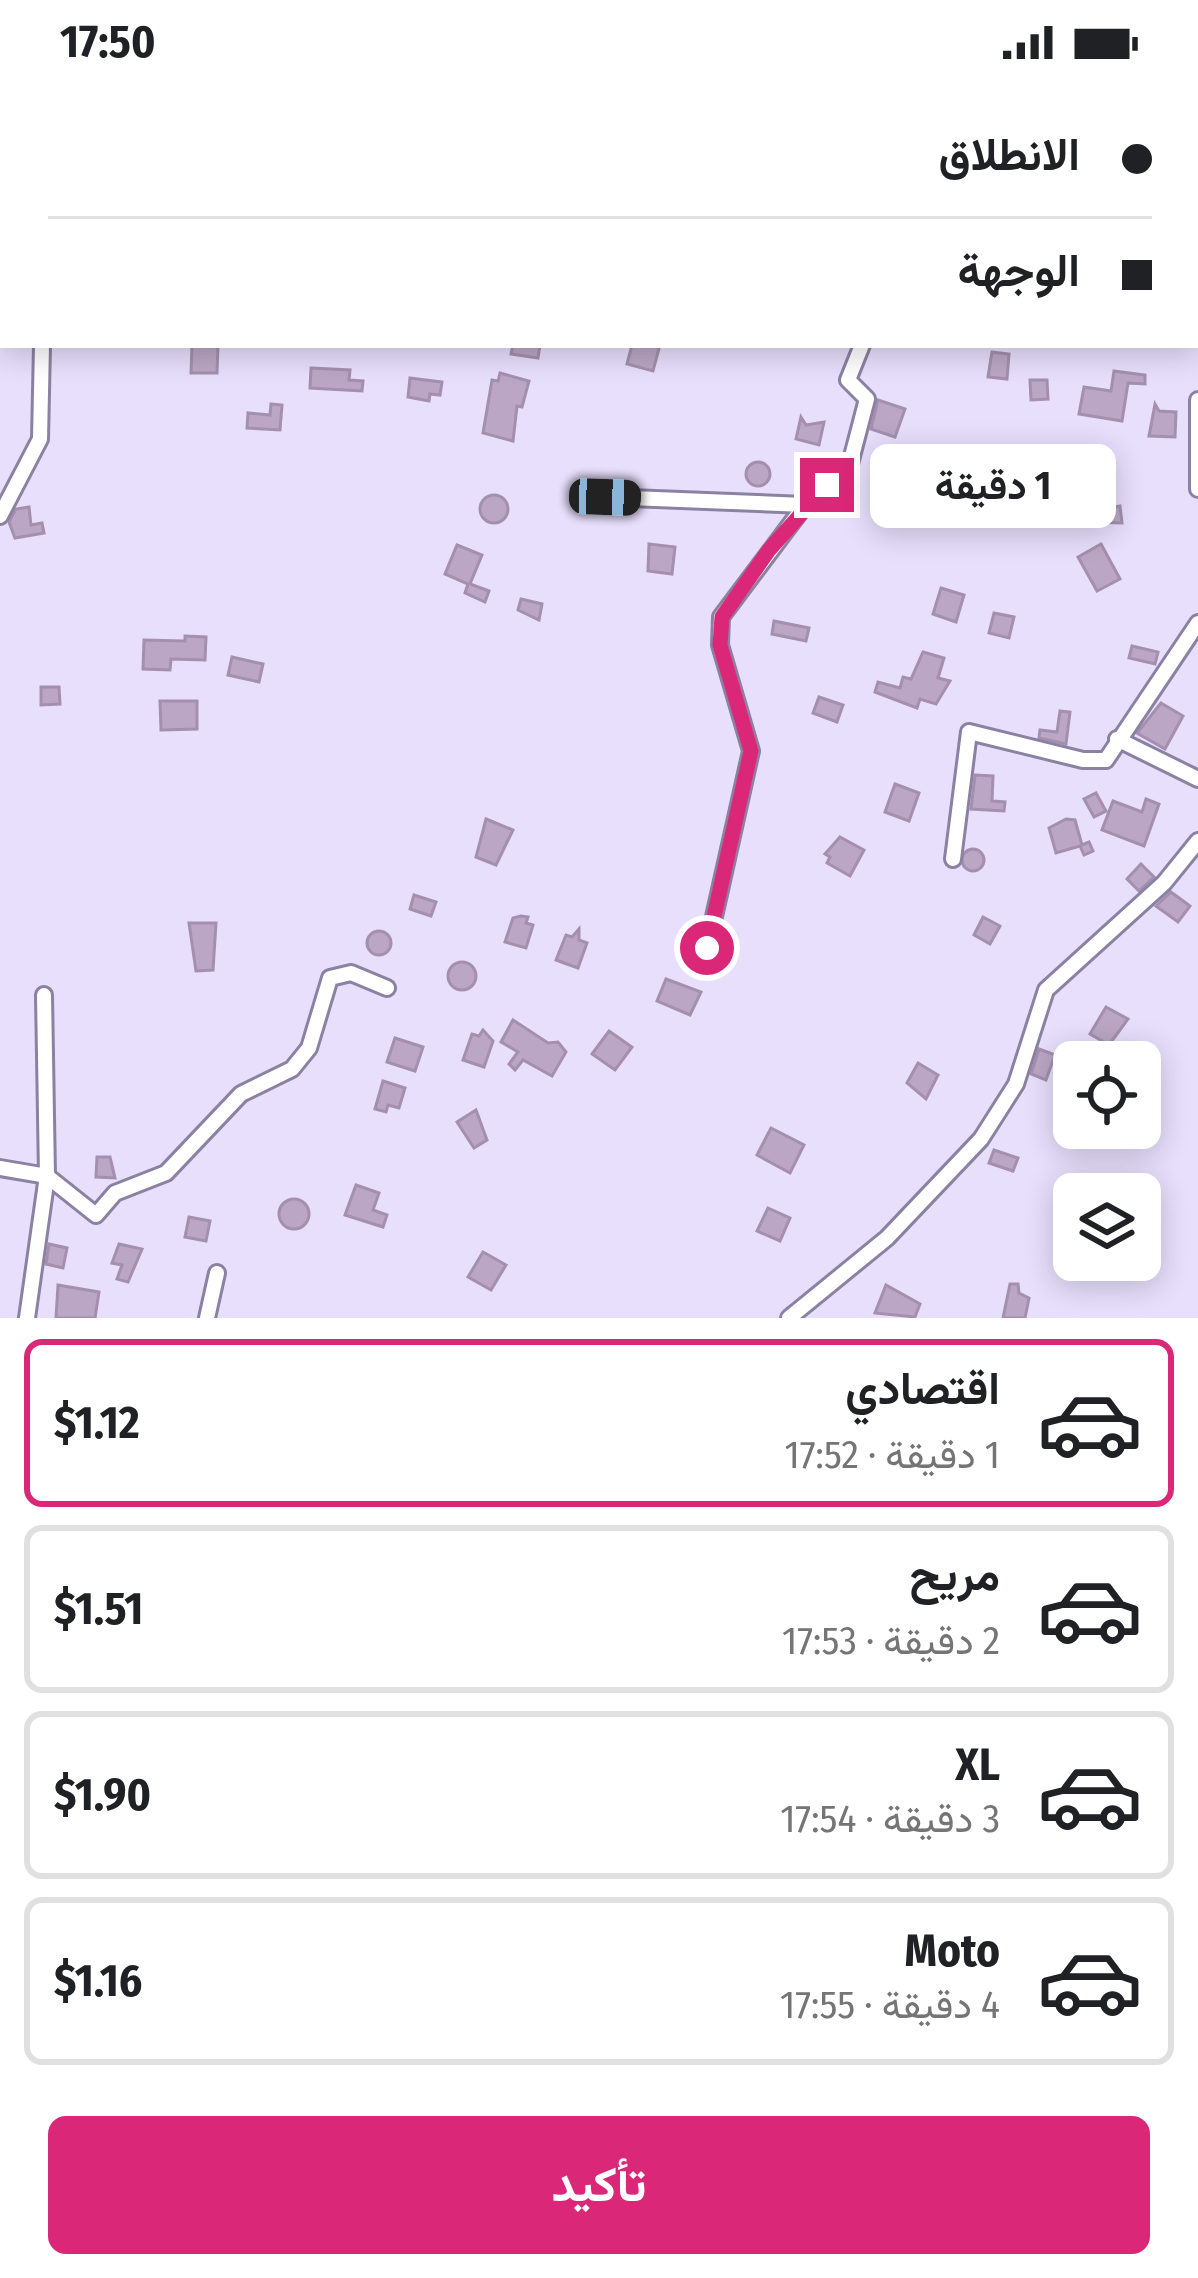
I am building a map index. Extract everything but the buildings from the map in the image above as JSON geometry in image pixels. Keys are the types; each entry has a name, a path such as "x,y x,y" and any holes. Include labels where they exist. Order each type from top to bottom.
{"street":[{"path":"0,516 40,439 42,348"},
{"path":"707,948 751,751 720,645 722,617 805,506 850,464 867,399 848,380 861,348"},
{"path":"1198,400 1198,489"},
{"path":"605,497 805,506"},
{"path":"953,859 962,755 970,732 1083,760 1106,760 1198,623"},
{"path":"1117,739 1198,779"},
{"path":"789,1318 887,1238 981,1139 1016,1084 1046,990 1164,883 1198,841"},
{"path":"0,1168 46,1176 96,1215 115,1193 166,1173 241,1094 292,1069 309,1048 329,978 352,973 387,988"},
{"path":"27,1318 46,1176 44,994"},
{"path":"206,1318 217,1274"}],"route":[{"path":"707,948 751,751 720,645 722,617 769,550 827,485"}]}
